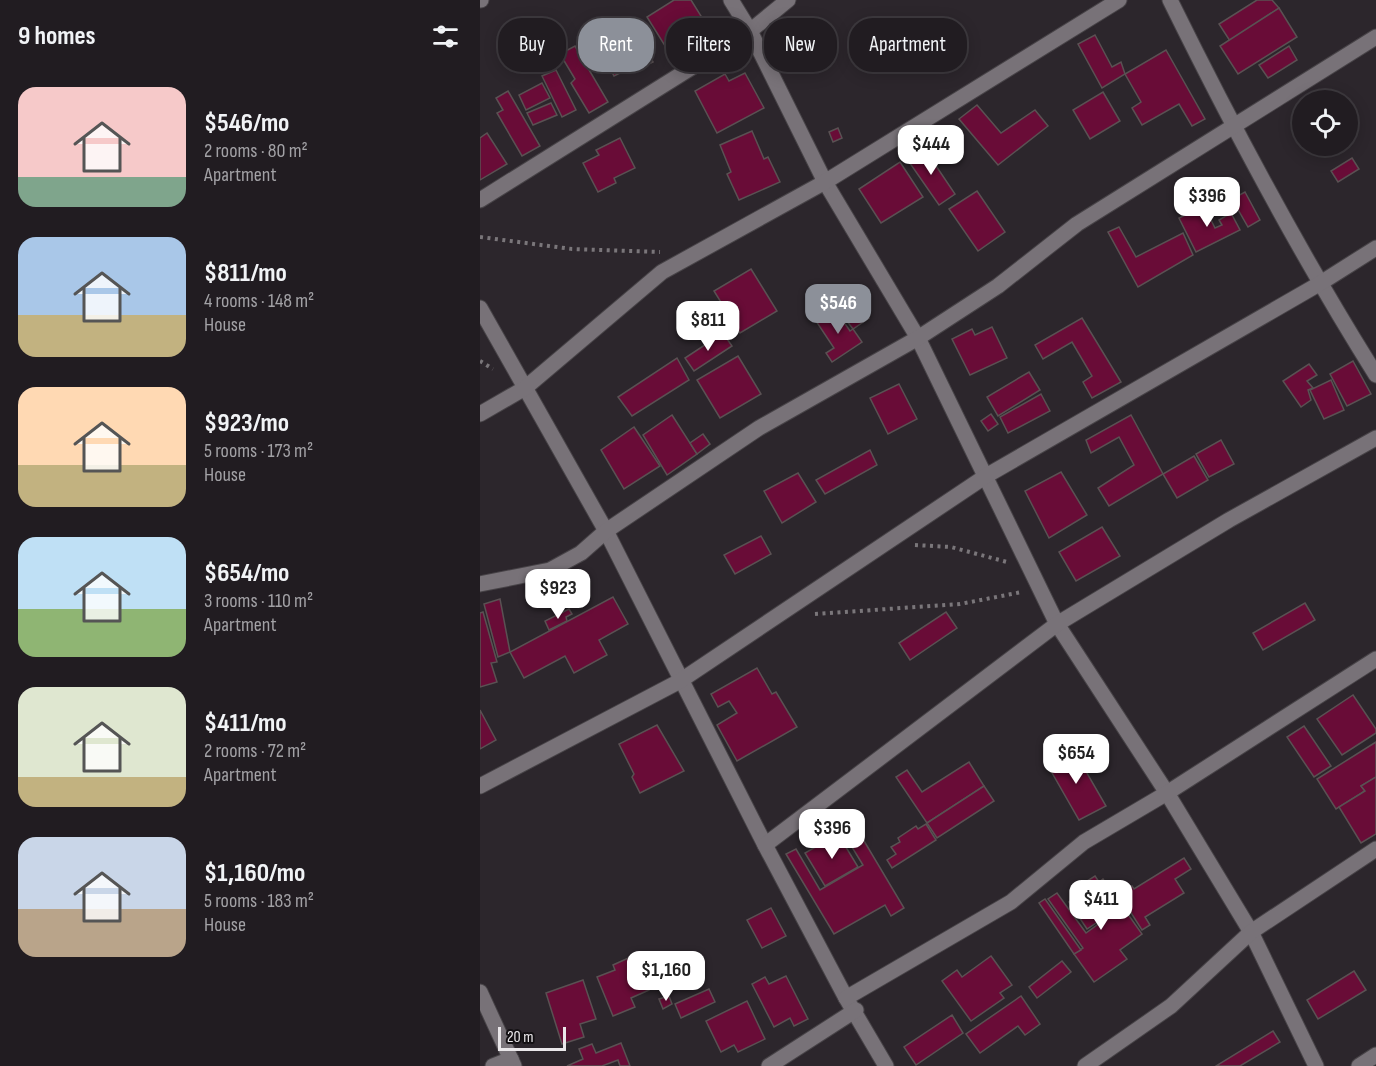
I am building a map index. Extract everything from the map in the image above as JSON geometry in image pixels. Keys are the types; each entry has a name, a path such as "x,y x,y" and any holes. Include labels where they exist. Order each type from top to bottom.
{"street":[{"path":"731,0 742,18"},
{"path":"752,29 788,0"},
{"path":"480,414 525,388 662,272 825,182 1119,0"},
{"path":"1170,0 1233,127 1319,284 1376,375"},
{"path":"752,35 825,182 918,338 1057,624 1167,793 1251,932 1316,1066"},
{"path":"480,584 550,570 581,553 606,531 759,428 918,338 998,286 1077,224 1376,37"},
{"path":"480,200 684,72"},
{"path":"480,786 680,681 986,476 1319,284 1376,248"},
{"path":"480,308 606,531 765,845 886,1066"},
{"path":"765,845 1057,624 1229,520 1376,438"},
{"path":"768,1066 851,1004 1011,902 1084,842 1167,793 1376,659"},
{"path":"1085,1066 1172,1006 1251,932 1376,849"},
{"path":"480,992 512,1062 493,1066"},
{"path":"1359,1066 1376,1055"}],"path":[{"path":"480,237 572,249 696,253"},
{"path":"884,544 951,547 1031,570"},
{"path":"788,609 821,615 960,604 1040,588"}],"building":[{"path":"674,0 691,0 702,18 666,18 666,47 654,28 654,18 647,17"},
{"path":"1257,0 1272,0 1279,8 1230,41 1219,24"},
{"path":"1279,8 1297,37 1238,74 1220,46"},
{"path":"1095,35 1112,67 1121,62 1125,74 1102,88 1078,44"},
{"path":"575,46 578,51 578,72 590,72 608,102 589,113 571,83 575,79 566,64 566,51"},
{"path":"1289,46 1297,60 1268,78 1259,65"},
{"path":"1166,50 1205,119 1192,126 1179,104 1142,125 1132,108 1141,102 1125,74"},
{"path":"557,72 576,110 562,117 542,76"},
{"path":"745,73 764,108 717,133 695,91 725,74 729,81"},
{"path":"542,83 550,98 526,110 519,95"},
{"path":"508,91 540,146 522,156 497,113 503,110 496,98"},
{"path":"1103,92 1120,121 1090,139 1073,110"},
{"path":"551,103 557,115 533,125 527,113"},
{"path":"977,105 1001,133 1035,110 1048,126 998,165 959,119"},
{"path":"838,128 842,138 833,142 829,132"},
{"path":"752,131 764,159 768,157 780,182 739,200 727,174 731,172 720,145"},
{"path":"487,133 507,164 480,180 480,138"},
{"path":"620,138 635,168 614,178 616,183 598,192 583,163 599,155 596,150"},
{"path":"924,148 955,194 939,205 907,159"},
{"path":"1352,158 1359,169 1338,182 1331,171"},
{"path":"900,162 923,197 881,223 859,189"},
{"path":"977,191 1005,232 978,251 949,209"},
{"path":"1245,192 1260,220 1248,227 1232,199"},
{"path":"1204,206 1215,228 1222,225 1219,220 1231,213 1240,230 1196,252 1179,218"},
{"path":"1119,227 1136,257 1183,233 1193,255 1138,287 1108,232"},
{"path":"751,269 777,311 740,333 714,291"},
{"path":"851,292 869,318 853,329 834,304"},
{"path":"835,309 850,331 853,329 862,342 832,362 826,353 834,348 816,321"},
{"path":"1082,318 1121,382 1092,398 1083,382 1092,376 1072,342 1043,359 1035,345"},
{"path":"992,327 1007,358 970,375 952,339 972,329 975,335"},
{"path":"723,333 732,346 694,371 685,358"},
{"path":"738,356 761,394 720,418 697,380"},
{"path":"677,358 689,380 632,416 618,397"},
{"path":"1353,361 1371,394 1347,406 1330,374"},
{"path":"1309,364 1317,375 1307,381 1313,388 1308,390 1311,400 1301,407 1283,381"},
{"path":"1029,372 1040,390 998,416 987,397"},
{"path":"1331,380 1344,410 1324,419 1310,390"},
{"path":"899,384 917,419 888,434 870,398"},
{"path":"1041,394 1050,411 1008,433 1000,417"},
{"path":"991,414 998,424 988,431 981,421"},
{"path":"672,415 697,454 667,475 643,435"},
{"path":"1131,415 1163,474 1109,506 1098,488 1134,465 1119,437 1091,453 1086,440"},
{"path":"634,427 660,466 624,489 601,450"},
{"path":"703,434 710,444 697,454 690,443"},
{"path":"1221,440 1234,464 1209,477 1196,454"},
{"path":"870,450 877,465 825,494 816,480"},
{"path":"1194,456 1208,480 1177,498 1163,474"},
{"path":"1061,472 1087,515 1049,538 1025,491"},
{"path":"798,473 816,502 782,523 764,491"},
{"path":"1102,527 1120,556 1076,581 1059,552"},
{"path":"761,536 771,554 735,574 724,555"},
{"path":"613,597 628,624 599,640 607,655 574,673 565,656 524,678 510,652"},
{"path":"500,599 510,652 498,657 484,604"},
{"path":"1305,603 1315,620 1263,650 1253,633"},
{"path":"569,609 572,614 566,617 567,621 549,630 545,621"},
{"path":"483,612 497,662 491,663 497,682 480,687 480,613"},
{"path":"946,612 957,628 910,660 899,643"},
{"path":"757,668 772,694 776,692 797,727 737,761 717,725 737,713 729,701 718,707 711,694"},
{"path":"1353,695 1376,729 1376,733 1342,755 1317,719"},
{"path":"480,710 496,740 480,749"},
{"path":"657,725 684,771 640,793 632,777 634,774 619,744"},
{"path":"1304,726 1331,766 1314,777 1287,737"},
{"path":"1376,742 1376,777 1361,786 1365,791 1336,809 1317,779"},
{"path":"1073,749 1106,806 1079,820 1047,764"},
{"path":"969,762 984,786 927,823 896,777 907,770 922,792"},
{"path":"1376,777 1376,834 1361,843 1339,807 1365,791 1361,786"},
{"path":"984,786 994,801 937,838 927,823"},
{"path":"848,814 904,908 891,916 885,905 834,934 786,854 796,849 820,890 863,865 836,821"},
{"path":"926,824 936,840 892,868 887,860 896,854 891,847 900,842 898,838 916,826 918,829"},
{"path":"838,834 858,867 825,886 805,853"},
{"path":"1184,858 1191,869 1175,879 1184,893 1145,917 1150,925 1142,930 1119,894 1132,886 1134,889"},
{"path":"1095,876 1099,882 1103,879 1142,934 1120,950 1127,959 1094,982 1074,954 1083,948 1048,899 1057,893 1086,933 1108,917 1084,883"},
{"path":"1086,890 1105,917 1087,929 1069,902"},
{"path":"1045,899 1081,950 1074,954 1039,903"},
{"path":"771,908 786,936 762,948 747,920"},
{"path":"635,955 649,990 631,998 635,1007 613,1016 597,977 615,970 613,965"},
{"path":"991,956 1012,985 1000,993 1004,998 971,1021 942,981 957,970 962,977"},
{"path":"1062,961 1071,972 1037,998 1029,987"},
{"path":"1354,971 1366,990 1318,1019 1307,1000"},
{"path":"786,976 808,1019 794,1026 790,1018 774,1027 752,984 765,977 769,984"},
{"path":"583,980 596,1019 580,1024 584,1037 562,1044 546,993"},
{"path":"709,989 715,1002 681,1018 675,1004"},
{"path":"669,996 672,1004 663,1009 659,999"},
{"path":"1021,996 1040,1024 1025,1035 1018,1026 980,1053 966,1034"},
{"path":"747,1001 765,1039 738,1052 734,1045 721,1052 706,1021"},
{"path":"952,1015 963,1033 916,1065 904,1047"},
{"path":"1273,1031 1280,1042 1240,1066 1216,1066"},
{"path":"621,1043 630,1066 620,1066 618,1060 602,1066 567,1066 583,1059 579,1049 592,1044 596,1053"}]}
